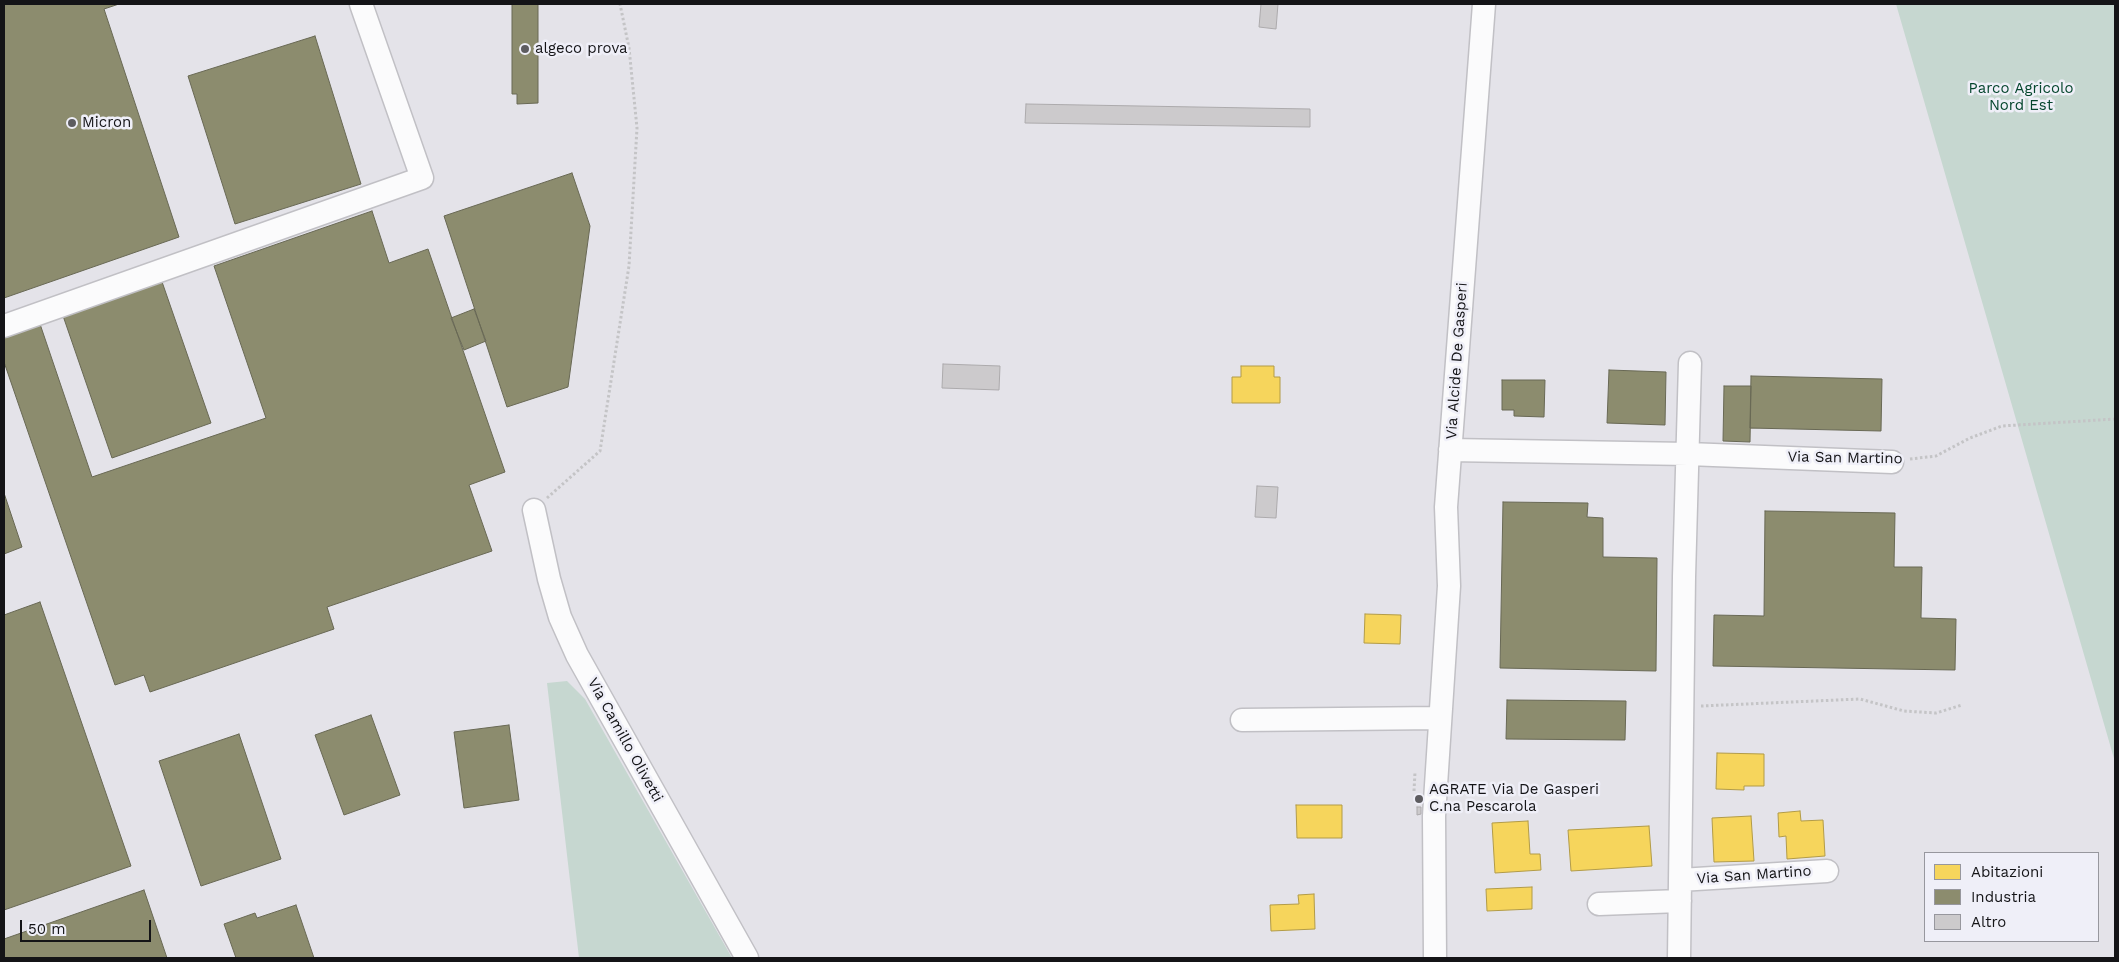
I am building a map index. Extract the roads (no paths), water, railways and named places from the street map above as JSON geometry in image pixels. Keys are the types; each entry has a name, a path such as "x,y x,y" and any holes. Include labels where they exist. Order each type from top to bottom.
{"street":[{"path":"4,326 422,178 361,4"},
{"name":"Via Alcide De Gasperi","path":"1435,958 1434,816 1439,718 1449,595 1446,508 1484,4"},
{"name":"Via San Martino","path":"1679,958 1682,707 1690,363"},
{"name":"Via San Martino","path":"1450,450 1688,454 1892,462"},
{"name":"Via Camillo Olivetti","path":"534,510 548,579 560,617 577,655 747,958"},
{"path":"1242,720 1439,718"},
{"name":"Via San Martino","path":"1600,904 1680,890 1828,871"}],"place":[{"name":"algeco prova","path":"525,49"},
{"name":"Micron","path":"72,123"},
{"name":"AGRATE Via De Gasperi C.na Pescarola","path":"1419,799"}],"park label":[{"name":"Parco Agricolo Nord Est","path":"2021,98"}]}
